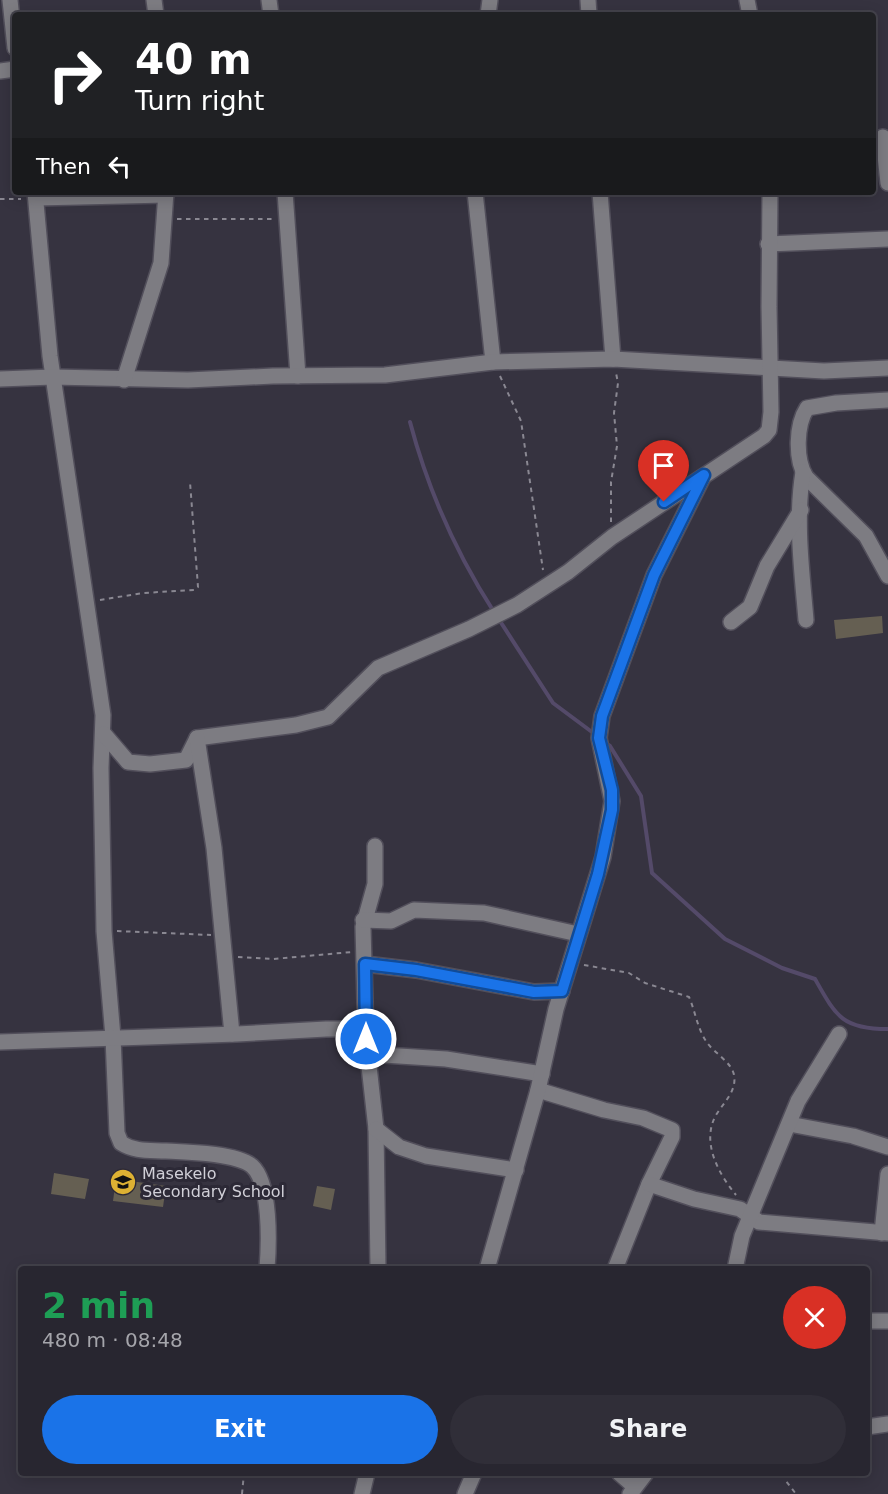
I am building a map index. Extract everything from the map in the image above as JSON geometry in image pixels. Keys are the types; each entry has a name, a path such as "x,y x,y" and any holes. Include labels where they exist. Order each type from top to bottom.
{"street":[{"path":"10,0 12,19"},
{"path":"881,137 888,183"},
{"path":"35,195 53,377 88,601 104,734 101,768 104,931 113,1037 116,1121 121,1143 133,1149 198,1153 251,1165 261,1177 265,1195 267,1266"},
{"path":"124,380 161,263 166,195"},
{"path":"285,195 298,376"},
{"path":"475,195 493,362"},
{"path":"600,195 613,359"},
{"path":"197,738 324,719 343,704 378,668 496,616 548,585 612,537 753,444 769,430 771,412 768,244 770,195"},
{"path":"768,244 888,239"},
{"path":"0,380 53,377 124,380 386,375 493,362 613,359 824,371 888,368"},
{"path":"806,620 801,510 803,472 799,436 802,416 807,408 836,403 888,400"},
{"path":"803,472 867,536 888,576"},
{"path":"488,1266 495,1233 516,1170 538,1090 578,934 597,879 612,810 612,790 599,738 602,716 654,575 704,475"},
{"path":"731,622 750,607 767,566 801,510"},
{"path":"104,734 120,756 133,764 186,760 197,738"},
{"path":"197,738 214,848 220,936 232,1035"},
{"path":"375,846 375,884 363,920 366,1029 376,1129 378,1266"},
{"path":"363,920 391,921 414,910 484,913 578,934"},
{"path":"364,958 534,992 562,991"},
{"path":"0,1042 366,1029"},
{"path":"736,1266 748,1215 811,1076 839,1034"},
{"path":"368,1054 446,1059 542,1074"},
{"path":"538,1090 604,1110 643,1118 670,1128 672,1137 649,1184 616,1266"},
{"path":"789,1124 853,1136 888,1147"},
{"path":"376,1129 399,1147 426,1156 516,1170"},
{"path":"649,1184 694,1199 740,1209 764,1222 885,1233 888,1174"},
{"path":"870,1321 888,1321"},
{"path":"870,1427 888,1424"},
{"path":"362,1494 366,1476"},
{"path":"465,1494 473,1476"},
{"path":"621,1476 632,1490 644,1476"}],"path":[{"path":"0,199 35,195"},
{"path":"165,218 227,220 287,218"},
{"path":"612,537 611,485 616,456 614,409 618,383 613,359"},
{"path":"493,362 510,392 521,421 539,549 548,585"},
{"path":"88,601 198,588 190,482"},
{"path":"104,931 220,936"},
{"path":"233,955 243,958 273,959 364,958"},
{"path":"571,962 629,973 645,983 689,997 699,1031 716,1054 731,1068 734,1076 734,1088 712,1125 710,1143 722,1175 748,1215"},
{"path":"242,1494 244,1476"},
{"path":"786,1476 786,1481 796,1494"}],"building":[{"path":"882,616 883,633 836,639 834,620"},
{"path":"54,1173 89,1179 85,1199 51,1194"},
{"path":"116,1179 166,1186 163,1207 113,1201"},
{"path":"317,1186 335,1189 331,1210 313,1206"}],"waterway":[{"path":"410,422 425,472 444,520 467,567 494,612"},
{"path":"498,618 553,703 596,735"},
{"path":"604,742 610,746 641,796 652,873 725,939 782,968 815,979 842,1018 860,1026 888,1029"}],"place":[{"name":"Masekelo Secondary School","path":"123,1182"}],"route":[{"path":"366,1039 365,964 416,970 534,992 562,991 603,857 612,810 612,790 599,738 602,716 654,575 704,475 664,502"}]}
